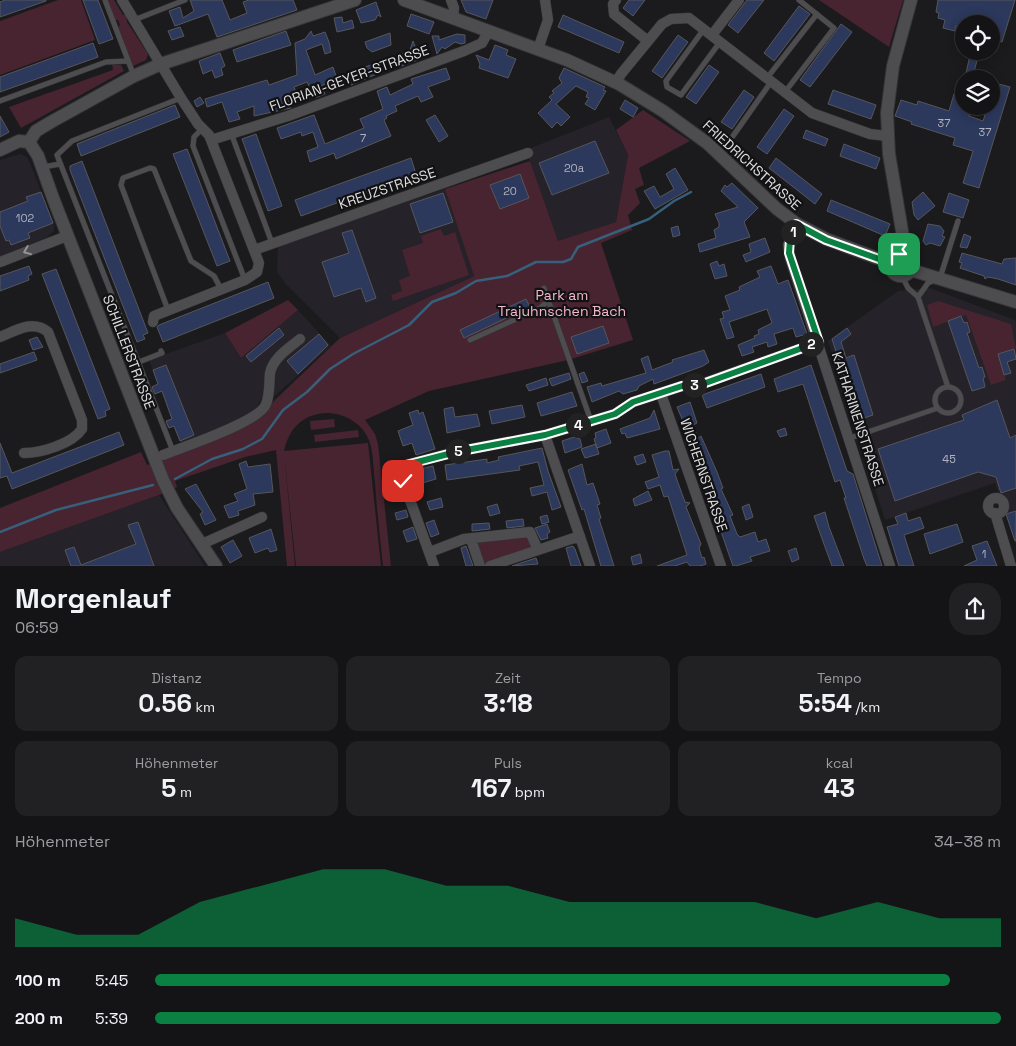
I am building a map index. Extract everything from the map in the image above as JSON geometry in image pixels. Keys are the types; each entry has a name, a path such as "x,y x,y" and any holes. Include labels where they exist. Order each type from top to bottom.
{"street":[{"path":"122,0 181,98 211,140 259,263 257,272 245,280 154,316 154,322"},
{"path":"0,150 19,141 29,142 36,131 134,76 160,64 354,0"},
{"name":"FRIEDRICHSTRASSE","path":"404,0 580,65 616,82 663,111 707,143 777,209 796,224 826,240 890,263 893,272 907,273"},
{"path":"451,0 454,8 453,19"},
{"path":"538,49 548,20 545,0"},
{"path":"616,0 613,4 614,14 648,41"},
{"path":"712,35 739,0"},
{"path":"903,254 903,237 892,182 887,113 890,78 911,0"},
{"path":"616,82 662,24 672,19 689,18 812,112 870,134 888,136"},
{"name":"FLORIAN-GEYER-STRASSE","path":"211,140 288,116 464,51 482,43 488,32"},
{"name":"SCHILLERSTRASSE","path":"29,142 36,151 43,167 67,236 163,455 172,498 216,566"},
{"name":"KREUZSTRASSE","path":"254,250 528,153"},
{"name":"KATHARINENSTRASSE","path":"796,224 790,239 789,253 890,566"},
{"path":"0,262 67,236"},
{"path":"890,263 895,256 903,254"},
{"path":"903,254 911,260 907,273 940,278 1016,302"},
{"path":"0,337 33,325 41,327 48,332 82,420 82,429 72,438 35,453 24,453"},
{"path":"163,455 245,422 262,410 266,405 271,371 276,361 300,339"},
{"path":"434,566 398,467 456,452 545,435 615,414 633,402 682,386 700,385 819,342"},
{"name":"WICHERNSTRASSE","path":"661,394 721,566"},
{"path":"545,435 590,566"},
{"path":"995,513 1012,566"},
{"path":"202,544 262,517"},
{"path":"430,552 464,539 530,532 538,550"},
{"path":"490,566 580,536"},
{"path":"471,539 480,566"}],"lane":[{"path":"105,0 134,76"},
{"path":"134,20 185,0"},
{"path":"785,92 834,28 799,0"},
{"path":"733,136 769,80 816,14"},
{"path":"712,35 681,96 667,87 666,81 712,35"},
{"path":"0,101 106,62 128,61"},
{"path":"163,455 139,362 57,154 72,141 181,98"},
{"path":"202,128 194,137 193,146 245,280"},
{"path":"232,133 272,243"},
{"path":"43,167 60,164"},
{"path":"168,310 121,185 123,178 150,168 154,169 191,261 214,276 221,289"},
{"path":"918,297 928,283 940,278 958,222"},
{"path":"907,273 908,288 918,297 948,387"},
{"path":"544,288 547,302 591,421"},
{"path":"470,340 540,308 547,302"},
{"path":"139,362 161,352"},
{"path":"850,438 938,408 949,413 959,407 960,395 955,389 948,387 941,390 936,395 938,408"}],"shaded area":[{"path":"609,117 628,155 616,222 558,242 526,150"},
{"path":"20,154 27,157 31,165 54,226 54,231 46,238 0,256 0,160"},
{"path":"445,189 474,276 340,338 285,283 277,272 278,245"},
{"path":"930,288 1015,320 1016,545 995,483 885,520 828,341 898,291"},
{"path":"298,310 331,346 271,399 263,397 255,409 245,417 181,443 174,426 167,429 165,422 172,419 162,392 154,394 151,387 158,384 149,360 225,333 241,358"},
{"path":"159,495 205,566 0,566 0,552"}],"green space":[{"path":"58,0 81,0 95,40 0,75 0,21"},
{"path":"107,0 114,0 123,15 126,15 127,22 148,54 146,60 133,66 131,65 118,28 120,25 118,20 115,20"},
{"path":"819,0 903,0 889,47"},
{"path":"112,64 121,65 124,71 21,128 9,107 113,70"},
{"name":"Park am Trajuhnschen Bach","path":"643,110 690,141 639,168 644,185 635,189 640,203 628,215 632,230 601,243 633,340 568,360 429,391 365,420 375,434 378,444 391,566 383,566 373,458 369,441 358,425 346,417 332,413 318,414 305,419 291,432 284,451 368,443 381,566 296,566 284,453 295,566 287,566 276,450 245,457 175,481 177,487 159,495 0,552 0,508 141,452 147,465 252,422 340,338 474,276 445,189 530,161 558,241 616,222 628,155 616,130"},
{"path":"441,229 444,236 455,232 469,275 393,301 391,295 402,291 399,280 410,276 402,250 423,243 421,236"},
{"path":"288,300 298,310 241,358 225,333"},
{"path":"938,301 1011,324 1016,348 998,354 1006,380 991,385 966,315 933,327 927,305"},
{"path":"334,419 335,427 311,430 310,421"},
{"path":"358,430 359,437 315,442 314,435"},
{"path":"523,535 528,538 531,546 529,551 485,564 480,560 476,545 480,540"}],"building":[{"path":"5,0 46,1 0,17 0,2"},
{"path":"83,0 98,0 113,39 99,44"},
{"path":"190,0 222,0 230,20 247,13 243,2 249,0 293,0 297,10 217,37 208,14 175,26 169,11 180,7 183,18 194,11"},
{"path":"461,0 493,0 486,19 466,12"},
{"path":"629,0 645,0 633,16 623,8"},
{"path":"747,0 764,0 738,33 728,25"},
{"path":"938,0 1015,0 1002,42 1000,41 1000,15 955,15 955,31 943,28 945,20 938,18 939,13 936,12"},
{"path":"376,2 381,17 378,15 375,20 361,23 356,10"},
{"path":"799,6 810,14 774,61 764,53"},
{"path":"411,14 434,22 429,34 407,26"},
{"path":"563,15 624,42 619,53 558,27"},
{"path":"342,17 343,23 352,20 354,28 337,32 334,18"},
{"path":"841,24 852,32 810,87 800,80"},
{"path":"180,27 184,36 172,40 168,31"},
{"path":"286,31 291,45 237,62 233,50"},
{"path":"311,31 313,36 325,32 329,42 331,52 325,54 322,44 306,50 315,75 333,67 337,79 321,86 325,94 315,98 307,82 294,87 297,95 287,98 291,108 254,116 254,106 237,112 240,119 229,122 222,102 207,107 205,99 267,80 269,85 297,75 295,43 305,39"},
{"path":"390,33 391,45 372,52 367,48 365,42"},
{"path":"457,34 465,35 465,43 455,42 445,49 442,47 437,54 432,36 439,36 439,40"},
{"path":"678,35 688,42 662,78 652,71"},
{"path":"413,41 420,59 399,67 396,59 400,58 399,55 410,50"},
{"path":"93,43 98,57 0,92 0,77"},
{"path":"495,45 508,50 506,55 516,59 508,78 479,68 480,64 476,55 489,60"},
{"path":"220,53 225,66 221,68 223,75 215,78 212,70 203,74 199,61"},
{"path":"969,60 977,60 974,70 967,70"},
{"path":"374,64 377,74 351,85 347,73"},
{"path":"709,65 719,72 696,104 686,97"},
{"path":"446,68 450,79 428,87 433,97 421,102 418,96 395,106 397,111 386,116 387,118 384,120 391,136 336,159 334,153 310,162 307,151 318,147 313,132 302,136 301,132 281,139 277,128 314,115 325,144 364,128 360,119 383,109 377,91 387,87 390,95 413,84 411,79"},
{"path":"564,68 605,87 603,90 606,91 595,110 585,104 589,98 586,97 588,92 576,86 556,104 570,117 561,126 557,122 552,128 538,113 552,100 549,97 554,93 552,91 562,83 559,78"},
{"path":"1000,84 1010,87 979,188 963,183 973,151 953,145 955,138 911,124 912,122 895,116 901,100 917,105 918,101 949,111 954,94 955,115 969,115 983,121 985,115 1000,115"},
{"path":"744,90 754,97 732,129 721,122"},
{"path":"833,90 876,105 871,119 828,104"},
{"path":"200,97 204,103 197,107 194,101"},
{"path":"625,100 638,108 633,117 620,109"},
{"path":"175,105 180,117 81,156 77,144"},
{"path":"784,109 794,116 767,154 757,147"},
{"path":"435,115 448,136 439,142 426,120"},
{"path":"0,116 9,132 0,137"},
{"path":"806,130 828,139 825,146 803,138"},
{"path":"256,134 282,206 268,211 242,139"},
{"path":"595,141 609,173 552,195 539,163"},
{"path":"844,144 880,158 876,169 840,156"},
{"path":"187,149 230,261 217,266 173,154"},
{"path":"411,158 416,174 301,216 295,200"},
{"path":"776,158 822,194 815,204 769,168"},
{"path":"82,161 148,333 143,335 145,339 137,342 70,170 70,166"},
{"path":"675,168 688,190 655,209 644,191 654,186 660,197 674,189 666,174"},
{"path":"520,174 529,198 500,209 490,185"},
{"path":"732,183 758,208 744,222 750,237 700,252 698,244 716,238 714,230 719,227 719,223 715,214 738,207 721,191 725,185 727,187"},
{"path":"41,192 53,223 28,233 30,238 11,245 9,240 6,241 0,226 0,212 28,201 26,197"},
{"path":"923,192 935,206 918,220 914,215 912,202"},
{"path":"443,193 453,222 420,233 410,204"},
{"path":"949,193 969,200 963,218 943,212"},
{"path":"831,200 890,224 885,236 827,211"},
{"path":"928,224 940,226 944,231 942,236 945,237 940,246 930,243 926,245 923,241"},
{"path":"678,226 680,235 673,237 671,228"},
{"path":"352,230 376,298 366,302 361,288 334,297 322,262 349,253 342,233"},
{"path":"964,234 971,237 967,248 960,247"},
{"path":"765,238 770,252 746,262 743,255 751,252 749,244"},
{"path":"962,253 1002,264 1004,259 1016,258 1016,285 988,277 985,279 984,276 960,268 962,263 959,262"},
{"path":"717,261 719,266 724,264 727,276 715,279 710,264"},
{"path":"29,266 32,274 28,276 29,280 0,291 0,276"},
{"path":"771,266 778,284 788,280 807,334 796,337 793,328 774,334 777,344 768,347 767,342 752,347 754,352 742,356 738,345 755,338 754,336 759,334 758,330 772,323 767,309 729,322 734,337 727,339 720,319 724,318 722,312 730,310 725,296 740,290 739,287 760,277 757,271"},
{"path":"56,269 110,409 105,411 106,416 98,419 42,274"},
{"path":"268,282 274,298 163,342 157,327 159,325"},
{"path":"526,299 530,307 464,338 460,330"},
{"path":"961,316 964,323 967,322 970,332 967,333 979,368 982,367 985,377 983,378 985,387 972,391 948,321"},
{"path":"603,326 609,343 577,354 571,337"},
{"path":"279,328 284,335 251,362 246,356"},
{"path":"847,328 851,334 841,342 846,358 854,355 873,415 858,420 832,339"},
{"path":"319,334 328,345 298,374 287,361"},
{"path":"37,337 43,347 33,350 29,340"},
{"path":"1014,349 1016,359 1007,362 1011,373 1004,375 998,354"},
{"path":"704,350 709,362 703,366 654,384 653,379 639,386 637,390 623,394 619,391 592,402 587,387 601,383 602,386 646,373 641,359 648,356 652,370 673,362 672,360"},
{"path":"34,352 37,360 0,373 0,364"},
{"path":"166,365 194,435 180,441 174,426 169,428 166,421 172,419 162,391 155,394 152,387 158,384 153,370"},
{"path":"811,365 847,471 853,474 882,566 867,566 844,498 846,498 840,480 835,482 803,384 778,392 774,379"},
{"path":"584,372 588,381 582,383 579,374"},
{"path":"569,373 571,379 552,386 549,379"},
{"path":"761,374 765,387 707,408 702,395"},
{"path":"546,378 548,385 529,391 526,385"},
{"path":"572,392 577,406 541,416 537,403"},
{"path":"997,400 1010,438 1016,435 1016,488 1001,493 996,477 978,472 895,501 878,449 964,420 962,415"},
{"path":"690,402 697,423 693,425 698,438 701,436 717,472 723,488 721,489 733,515 730,516 737,534 740,537 755,532 758,542 766,539 770,551 750,557 752,561 733,566 718,523 715,523 717,520 710,502 707,500 708,497 698,469 695,466 696,462 690,446 685,442 691,440 677,407"},
{"path":"522,405 525,417 492,424 489,411"},
{"path":"453,407 455,417 477,414 480,426 447,433 444,409"},
{"path":"418,410 419,414 423,412 435,449 416,455 412,443 403,446 398,431 413,425 409,413"},
{"path":"654,410 660,429 627,438 625,433 622,434 620,429 650,418"},
{"path":"785,428 787,435 780,437 777,431"},
{"path":"606,429 611,443 597,448 594,439 596,438 595,433"},
{"path":"119,432 124,445 12,489 7,476 0,478 0,443 12,473"},
{"path":"574,437 580,439 582,447 565,453 562,441"},
{"path":"596,444 599,454 585,458 581,449"},
{"path":"542,448 561,507 552,510 547,492 532,496 530,488 544,485 538,462 519,466 520,470 447,480 445,465 487,459 487,463 499,460 498,457"},
{"path":"669,451 673,470 679,469 675,474 685,502 690,503 686,507 701,544 699,548 706,564 700,566 690,566 687,562 675,566 657,566 687,555 668,496 664,497 660,485 648,489 645,482 659,477 652,455"},
{"path":"643,454 646,462 637,465 634,457"},
{"path":"246,461 248,467 270,464 273,492 253,494 255,505 238,511 239,515 229,518 224,506 238,501 234,494 247,489 239,464"},
{"path":"582,464 587,485 593,483 600,504 597,505 601,518 599,519 614,566 601,566 584,509 582,510 568,470"},
{"path":"433,466 436,479 412,486 408,472"},
{"path":"196,484 216,520 205,525 200,514 203,512 185,489"},
{"path":"648,491 652,500 635,506 633,499"},
{"path":"441,498 443,507 430,510 427,502"},
{"path":"497,504 500,513 490,516 487,507"},
{"path":"749,504 753,517 746,520 742,507"},
{"path":"406,510 408,517 397,520 395,513"},
{"path":"1016,511 1016,541 1015,541 1006,514"},
{"path":"825,512 844,566 832,566 821,536 814,516"},
{"path":"906,513 908,521 920,517 924,528 904,535 914,566 899,566 887,527 898,524 895,517"},
{"path":"547,515 549,522 542,524 540,517"},
{"path":"523,519 524,526 507,528 506,521"},
{"path":"434,520 439,534 431,537 426,523"},
{"path":"138,522 154,566 71,566 65,550 74,547 81,565 136,544 128,525"},
{"path":"489,523 490,529 472,531 472,524"},
{"path":"547,524 550,532 547,534 548,538 541,540 535,528"},
{"path":"957,524 963,542 930,554 924,534"},
{"path":"413,527 417,539 407,542 403,531"},
{"path":"271,529 277,550 270,552 268,548 255,553 249,538"},
{"path":"233,540 242,556 230,563 221,547"},
{"path":"987,541 997,566 964,566 977,560 972,546"},
{"path":"466,546 473,566 466,566 461,548"},
{"path":"573,546 581,566 571,566 566,548"},
{"path":"796,548 799,559 792,562 788,551"},
{"path":"640,554 642,563 633,565 631,557"},
{"path":"536,558 538,564 512,566"}],"waterway":[{"path":"175,479 212,459 243,449 262,439 283,410 307,392 330,369 353,354 409,325 432,302 456,293 476,281 507,276 536,262 563,262 571,259 578,247 649,219 674,201 691,192"},
{"path":"0,532 56,510 153,485"}],"route":[{"path":"403,481 398,467 456,452 545,435 615,414 633,402 682,386 700,385 819,342 789,253 788,245 796,224 826,240 890,263 893,257 899,254"}]}
